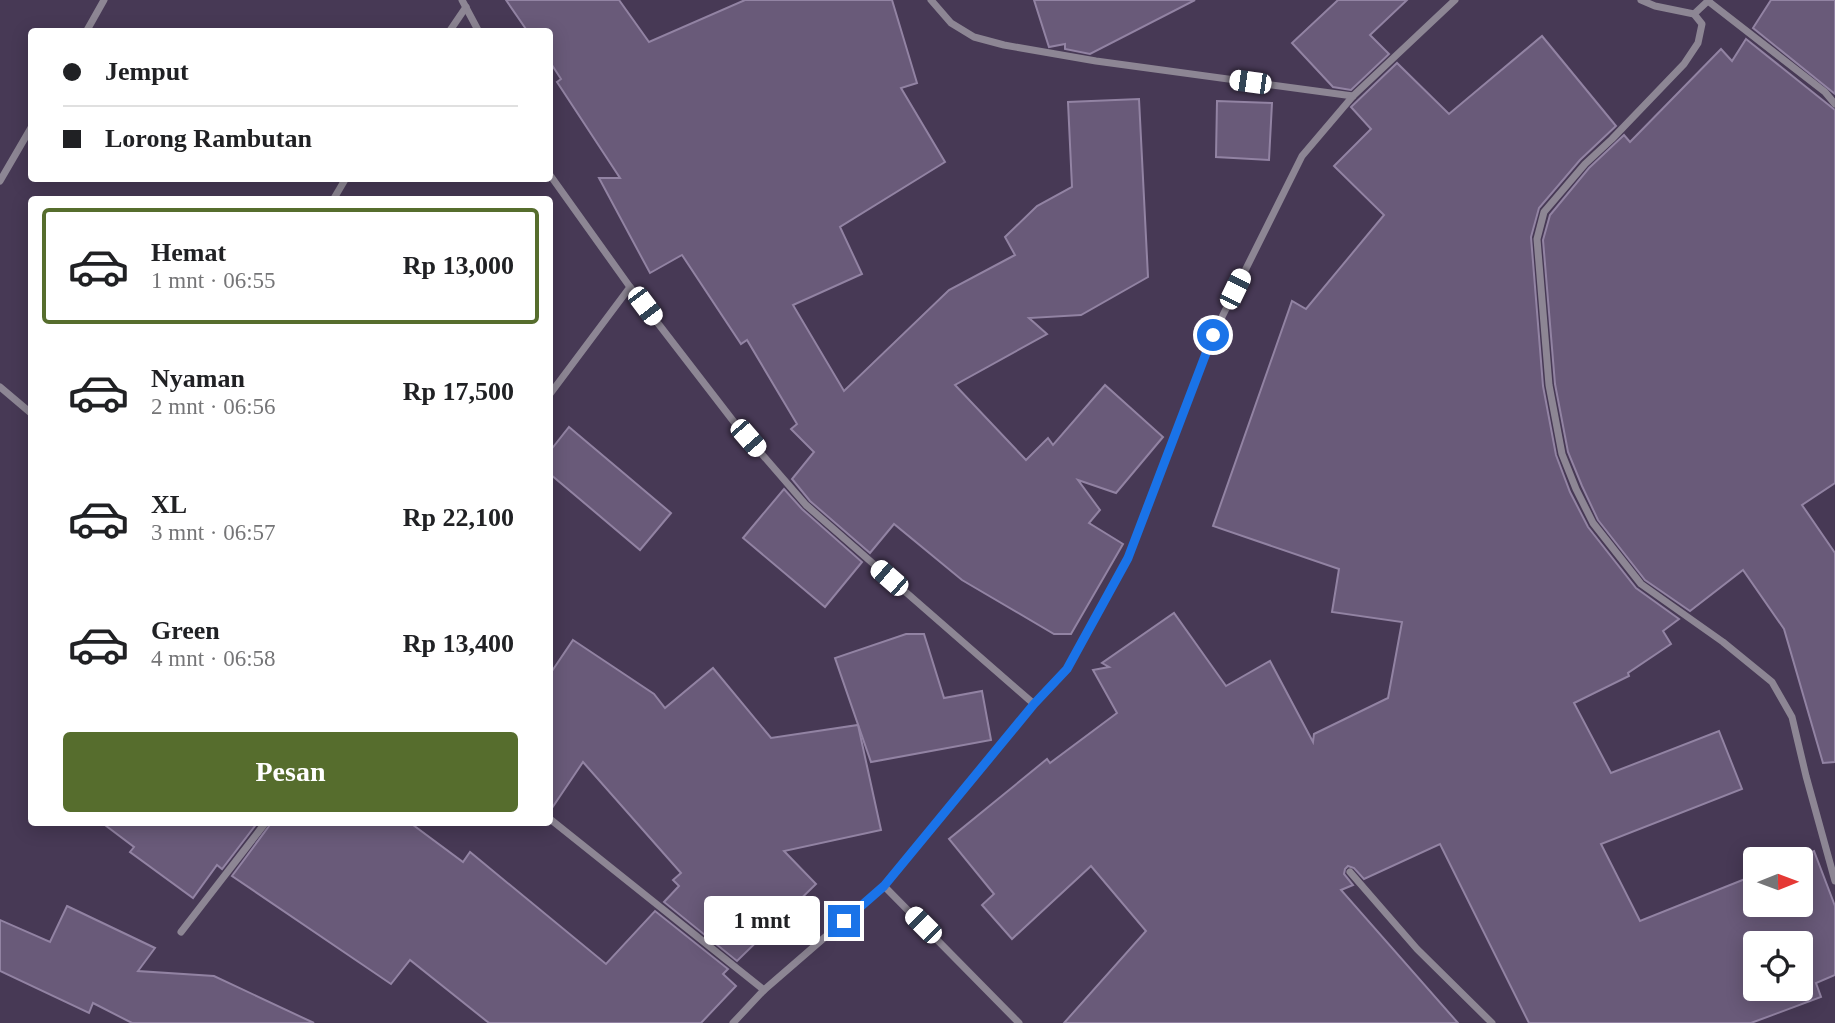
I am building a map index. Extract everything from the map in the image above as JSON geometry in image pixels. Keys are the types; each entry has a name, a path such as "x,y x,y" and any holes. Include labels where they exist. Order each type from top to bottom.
{"street":[{"path":"88,28 104,0"},
{"path":"931,0 951,23 974,37 1004,45 1096,61 1353,96"},
{"path":"1442,0 1448,7"},
{"path":"733,1023 764,990 884,886 1034,704 1067,669 1114,588 1128,558 1213,335 1302,156 1353,96 1455,0"},
{"path":"1641,0 1655,6 1694,14 1702,24 1698,43 1684,64 1585,164 1544,212 1537,239 1549,385 1562,454 1593,523 1641,584 1700,625 1772,682 1792,717 1805,776 1835,880"},
{"path":"1694,14 1709,1 1825,92 1835,104"},
{"path":"451,28 464,3"},
{"path":"464,3 477,28"},
{"path":"0,181 28,133"},
{"path":"553,179 630,286 734,422 806,505 1034,704"},
{"path":"553,390 630,286"},
{"path":"0,387 28,411"},
{"path":"553,821 764,990"},
{"path":"181,932 263,826"},
{"path":"1349,872 1417,949 1492,1023"},
{"path":"884,886 1019,1023"}],"building":[{"path":"506,0 619,0 649,42 745,0 892,0 917,83 901,88 945,162 840,227 862,274 793,305 844,391 949,290 1015,255 1005,237 1037,206 1072,187 1068,102 1139,99 1148,277 1081,315 1029,318 1047,334 955,385 1026,460 1048,438 1053,445 1105,385 1163,437 1116,493 1078,480 1100,510 1089,523 1123,544 1071,634 1054,634 962,580 894,524 870,553 810,501 792,479 814,452 791,429 797,424 747,340 741,344 682,255 650,273 599,178 620,178 557,82 561,79 553,67 553,28 525,28"},
{"path":"1034,0 1195,0 1090,54 1065,49 1065,44 1049,47"},
{"path":"1338,0 1407,0 1370,35 1389,54 1351,90 1333,87 1292,43"},
{"path":"1771,0 1835,0 1835,94 1753,28"},
{"path":"1542,36 1616,126 1580,160 1539,208 1531,237 1543,386 1556,455 1570,492 1588,527 1636,588 1679,619 1663,631 1671,644 1628,673 1629,676 1574,703 1611,773 1719,731 1742,789 1601,844 1640,921 1743,880 1743,917 1813,917 1814,851 1835,906 1835,975 1816,983 1821,997 1813,1000 1813,931 1743,931 1743,1001 1810,1001 1751,1023 1529,1023 1440,844 1364,879 1354,868 1348,866 1344,874 1353,885 1341,890 1458,1023 1064,1023 1146,931 1091,866 1012,939 982,905 994,894 949,839 1047,759 1050,763 1117,713 1093,670 1109,667 1102,663 1174,613 1226,686 1270,661 1313,742 1314,734 1388,698 1402,622 1332,612 1339,569 1213,526 1292,301 1306,309 1384,215 1334,166 1371,129 1351,107 1397,63 1449,114"},
{"path":"1746,39 1835,110 1835,483 1802,505 1835,553 1835,762 1823,763 1784,629 1743,570 1690,611 1645,580 1598,520 1568,452 1555,384 1543,240 1550,215 1589,168 1624,135 1630,142 1721,49 1732,61"},
{"path":"1217,101 1272,103 1269,160 1216,157"},
{"path":"569,427 671,513 640,550 553,477 553,447"},
{"path":"784,489 802,509 862,562 825,607 743,538"},
{"path":"906,634 924,634 944,698 982,691 991,740 871,762 835,658"},
{"path":"573,640 654,694 665,708 713,668 771,738 858,725 881,830 784,851 816,884 737,961 664,902 679,886 673,880 681,873 583,762 553,807 553,670"},
{"path":"106,826 255,826 222,869 217,865 193,898 130,852 134,847"},
{"path":"269,826 414,826 463,862 470,852 606,964 655,911 728,969 723,974 736,986 701,1023 489,1023 410,960 391,984 232,876"},
{"path":"67,906 155,948 138,971 214,976 314,1023 132,1023 93,1003 89,1013 0,971 0,920 50,942"}],"route":[{"path":"844,921 884,886 1034,704 1067,669 1114,588 1128,558 1213,335"}]}
